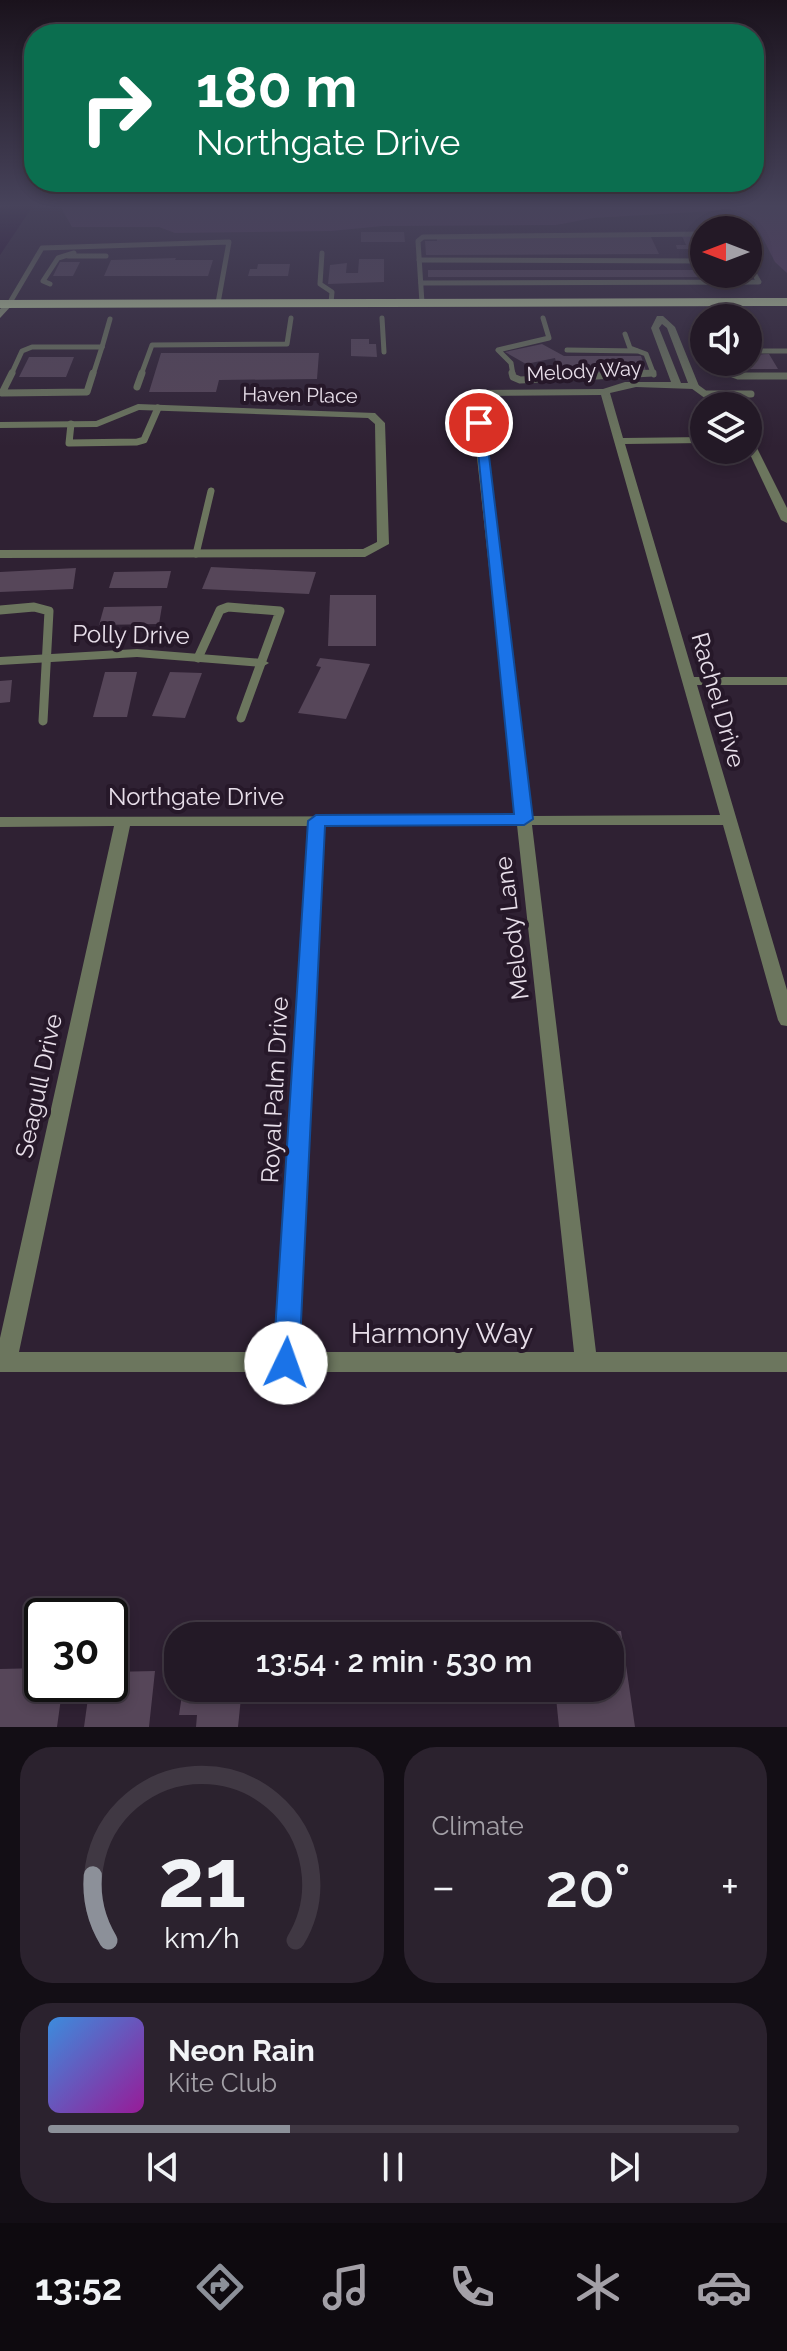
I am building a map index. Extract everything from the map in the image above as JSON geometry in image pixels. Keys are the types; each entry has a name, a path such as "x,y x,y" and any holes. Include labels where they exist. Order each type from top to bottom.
{"highway":[{"path":"2,310 218,303 784,302"},
{"path":"653,318 784,302"},
{"path":"470,318 546,312 642,311 664,308 670,303"},
{"path":"2,310 16,319"},
{"path":"276,319 310,318"},
{"path":"653,318 676,318"},
{"path":"94,319 125,319"}],"street":[{"path":"653,318 677,386"},
{"path":"653,318 671,327 694,386"},
{"name":"Melody Way","path":"475,393 605,392 615,386 694,386"},
{"name":"Rachel Drive","path":"605,392 787,1020"},
{"name":"Melody Lane","path":"475,393 586,1363"},
{"name":"Haven Place","path":"0,425 97,424 134,408 375,416 380,423 383,544 365,553 0,554"},
{"path":"620,441 690,440"},
{"path":"760,464 787,520"},
{"name":"Polly Drive","path":"0,661 137,653 262,663"},
{"path":"690,681 787,681"},
{"name":"Northgate Drive","path":"0,822 729,820"},
{"name":"Royal Palm Drive","path":"286,1363 316,821"},
{"name":"Seagull Drive","path":"3,1362 123,822"},
{"name":"Harmony Way","path":"3,1362 787,1362"}],"lane":[{"path":"2,310 17,287"},
{"path":"218,303 221,287"},
{"path":"324,287 332,292 331,303"},
{"path":"421,287 422,303"},
{"path":"665,287 670,303"},
{"path":"137,387 152,345 287,344 291,318"},
{"path":"382,318 384,352"},
{"path":"543,318 549,338 498,350 511,363 513,377 520,380 576,380 654,375 646,354 630,348 625,334"},
{"path":"102,347 32,347 22,351 1,394 87,392 102,347 110,319"},
{"path":"544,339 556,345"},
{"path":"567,350 640,351"},
{"path":"762,351 787,351"},
{"path":"762,376 787,376"},
{"path":"694,386 702,392"},
{"path":"71,424 69,443 137,442 144,440 158,408"},
{"path":"196,554 211,491"},
{"path":"0,610 34,607 49,611 43,721"},
{"path":"198,658 220,610 228,607 277,609 281,614 241,718"}],"building":[{"path":"351,339 369,339 369,344 376,344 377,357 351,356"},
{"path":"542,344 564,356 641,356 647,374 559,374 555,358 526,364 505,352"},
{"path":"161,353 319,353 317,379 219,380 216,392 149,392"},
{"path":"762,354 769,354 778,369 762,369"},
{"path":"29,357 74,357 66,377 19,377"},
{"path":"211,567 316,572 309,594 202,589"},
{"path":"76,568 73,589 0,592 0,572"},
{"path":"171,571 167,588 109,588 114,572"},
{"path":"330,595 376,595 376,646 328,646"},
{"path":"162,606 159,624 99,625 104,607"},
{"path":"320,658 370,664 346,719 298,713 321,667 316,666"},
{"path":"105,672 137,672 127,717 93,717"},
{"path":"170,672 202,673 185,718 152,716"},
{"path":"12,680 10,702 0,703 0,681"},
{"path":"624,1652 635,1727 559,1727 556,1702 624,1702"},
{"path":"24,1668 24,1702 60,1702 57,1727 0,1727 0,1669"},
{"path":"155,1671 149,1727 84,1727 87,1702 128,1702 128,1672"},
{"path":"181,1702 241,1702 238,1727 196,1727 197,1715 179,1715"}],"route":[{"path":"286,1363 316,821 524,819 479,423"}]}
